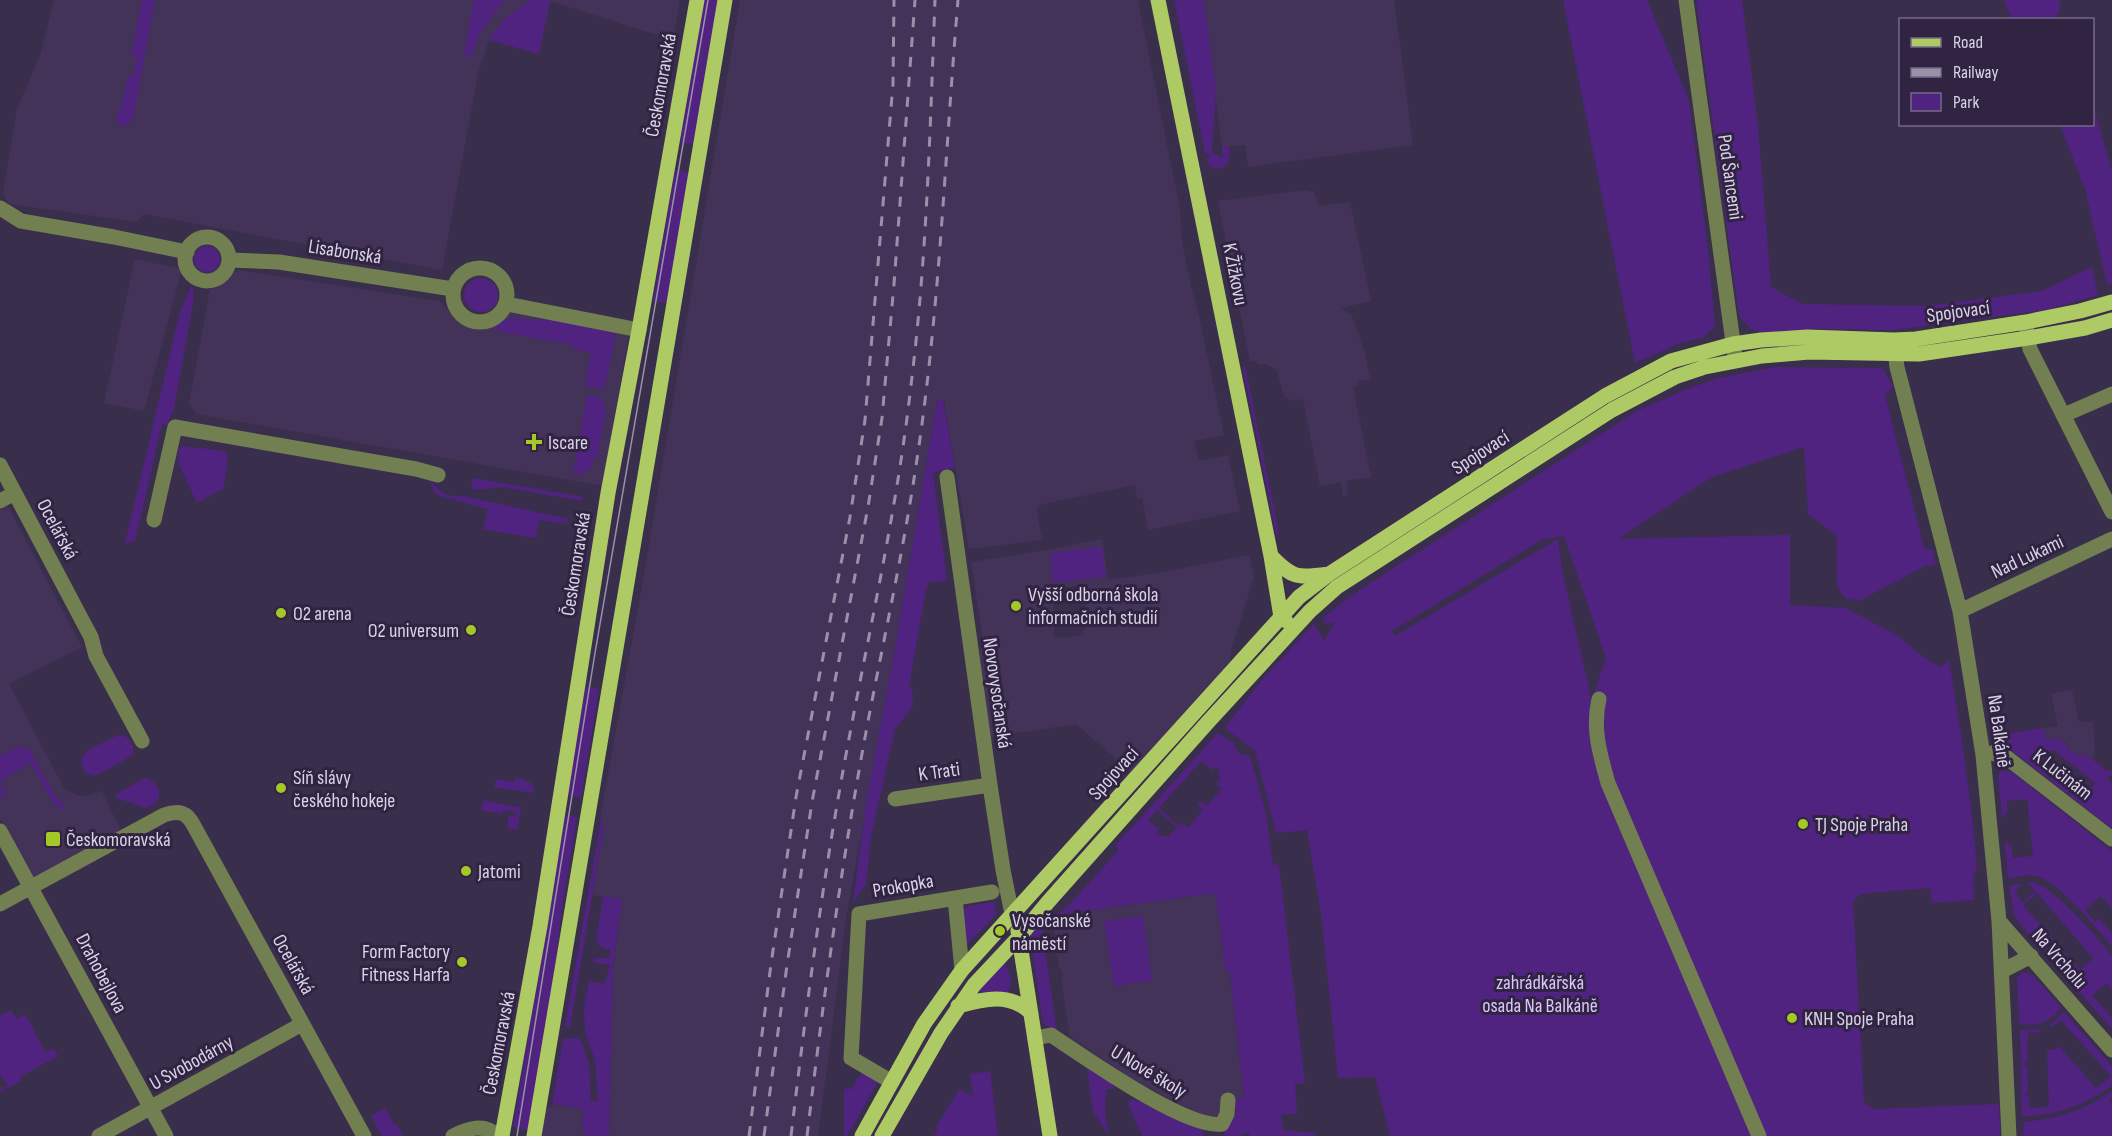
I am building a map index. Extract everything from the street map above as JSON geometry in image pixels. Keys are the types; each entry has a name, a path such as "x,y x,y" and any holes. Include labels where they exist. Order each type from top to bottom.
{"main road":[{"name":"Českomoravská","path":"500,1136 540,926 606,505 697,0"},
{"path":"534,1136 725,0"},
{"name":"K Žižkovu","path":"1158,0 1271,556 1281,617"},
{"name":"Spojovací","path":"1012,914 1299,597 1329,574 1605,396 1671,361 1733,344 1807,337 1894,348 2080,311 2112,302"},
{"name":"Spojovací","path":"1020,936 1192,739 1337,587 1612,410 1675,377 1736,360 1809,352 1894,348 1953,350 2085,328 2112,320"},
{"path":"1271,556 1286,571 1299,576 1329,574"},
{"path":"1281,617 1295,629"},
{"path":"862,1136 924,1024 962,970 1012,914 1020,936 1050,1136"},
{"path":"882,1136 958,1006 981,977 1020,936"},
{"path":"958,1006 994,999 1016,1001 1031,1013"}],"street":[{"name":"Pod Šancemi","path":"1686,0 1736,360"},
{"path":"0,208 21,221 187,252"},
{"path":"212,237 218,239 226,248 229,260 227,267 219,277 207,280 201,279 188,269 185,257 194,241 212,237"},
{"name":"Lisabonská","path":"229,260 279,262 453,289"},
{"path":"483,267 491,269 504,280 508,296 507,304 503,311 490,321 475,322 460,314 455,306 453,289 461,275 467,271 483,267"},
{"path":"507,304 639,330"},
{"path":"2026,322 2030,349 2112,512"},
{"name":"Na Balkáně","path":"1894,348 1960,611 1983,755 1999,921 2009,1136"},
{"path":"2064,415 2112,394"},
{"path":"154,520 175,427 416,469 438,475"},
{"name":"Ocelářská","path":"0,465 91,637 96,656 142,741"},
{"name":"Novovysočanská","path":"947,477 990,784 1012,914"},
{"path":"0,501 15,493"},
{"name":"Nad Lukami","path":"1960,611 2112,539"},
{"path":"1599,699 1596,710 1597,742 1608,783 1759,1136"},
{"name":"K Lučinám","path":"1983,755 1992,753 2006,757 2112,839"},
{"name":"K Trati","path":"895,799 990,784"},
{"name":"Ocelářská","path":"32,887 164,816 177,812 185,814 194,826 364,1136"},
{"name":"Drahobejlova","path":"0,831 166,1136"},
{"path":"0,903 32,887"},
{"path":"962,970 955,898 992,892"},
{"name":"Prokopka","path":"892,1082 850,1058 859,914 955,898"},
{"name":"Na Vrcholu","path":"1999,921 2112,1050"},
{"path":"2002,971 2031,956"},
{"name":"U Svobodárny","path":"99,1136 302,1024"},
{"name":"U Nové školy","path":"1035,1038 1051,1035 1133,1088 1184,1116 1211,1125 1222,1124 1227,1114 1228,1100"},
{"path":"453,1136 475,1127 486,1128 500,1136"}],"shaded area":[{"path":"54,0 680,0 673,40 550,1 539,54 489,40 478,73 442,270 144,214 137,222 9,204 3,193 17,109 41,53"},
{"path":"740,0 1138,0 1180,209 1182,242 1224,435 1194,441 1199,461 1228,455 1240,511 1148,530 1142,498 1137,498 1135,485 1039,505 1037,511 1042,540 969,549 944,400 937,401 846,918 818,1136 609,1136 613,969 622,899 592,895 604,825 600,819 644,575"},
{"path":"1204,0 1394,0 1413,145 1248,167 1245,145 1222,147"},
{"path":"1305,190 1314,192 1319,206 1350,202 1371,301 1341,308 1352,316 1365,353 1370,379 1357,381 1358,385 1353,387 1371,477 1346,481 1348,495 1343,496 1341,482 1320,486 1303,399 1292,401 1286,398 1277,370 1266,364 1258,364 1257,361 1250,362 1218,201"},
{"path":"135,259 182,269 144,411 104,403"},
{"path":"238,270 439,301 461,324 485,329 513,311 629,333 603,486 196,414 189,404 210,289"},
{"path":"8,506 82,647 9,684 65,790 82,797 102,791 121,831 33,880 0,818 0,510"},
{"path":"1102,539 1108,580 1249,555 1254,577 1231,651 1230,662 1131,772 1076,724 991,737 979,650 984,648 971,562","holes":["1082,585 1088,625 1079,636 1054,638 1054,589"]},
{"path":"2072,690 2079,722 2093,721 2095,752 2092,759 2087,755 2072,752 2065,742 2046,739 2043,728 2058,726 2051,694"},
{"path":"1207,894 1216,895 1225,968 1230,972 1244,1099 1220,1116 1208,1117 1184,1107 1129,1077 1070,1037 1061,978 1063,976 1059,968 1058,945 1052,916"},
{"path":"553,1104 584,1109 582,1124 585,1136 541,1136 545,1108"}],"green space":[{"path":"142,0 155,0 133,119 126,126 120,125 116,120 119,109 121,109 128,76 133,76 137,57 131,56"},
{"path":"474,0 504,0 480,33 471,57 464,55"},
{"path":"530,0 550,0 539,54 489,40 505,19"},
{"path":"704,0 719,0 694,145 680,142"},
{"path":"1174,0 1204,0 1216,91 1212,153 1223,158 1222,147 1229,147 1230,155 1227,165 1219,169 1209,167 1208,154 1205,153"},
{"path":"1563,0 1647,0 1689,101 1709,259 1715,327 1704,337 1680,343 1635,363"},
{"path":"1696,0 1742,0 1758,126 1771,287 1802,304 1926,306 2042,291 2092,267 2098,295 2046,310 1893,330 1817,329 1765,334 1751,329 1739,316"},
{"path":"2004,0 2058,0 2061,5 2056,18 2011,18"},
{"path":"2094,108 2112,171 2112,285 2107,284 2085,189 2060,126 2094,126"},
{"path":"675,170 690,172 668,303 653,301"},
{"path":"207,246 216,250 220,259 216,268 207,272 198,268 194,259 198,250"},
{"path":"481,278 493,283 498,295 493,307 481,312 469,307 464,295 469,283"},
{"path":"192,284 194,297 174,409 167,425 162,424 135,541 125,543 180,312"},
{"path":"509,318 534,321 546,318 609,331 616,335 604,389 585,386 591,353 573,349 574,345 494,329 499,322"},
{"path":"1245,365 1279,533 1277,538 1243,369"},
{"name":"zahrádkářská osada Na Balkáně","path":"1774,367 1883,368 1893,387 1885,395 1924,548 1933,551 1936,565 1925,566 1859,601 1845,598 1837,586 1837,536 1808,514 1804,447 1712,477 1618,539 1790,535 1790,605 1845,608 1895,634 1939,667 1949,661 1975,841 1977,867 1973,877 1974,900 1932,903 1930,888 1861,894 1853,901 1864,1103 1875,1109 1999,1104 2000,1136 1764,1136 1614,780 1600,738 1606,697 1594,693 1606,658 1564,536 1541,540 1392,631 1395,636 1558,539 1562,570 1593,707 1592,743 1753,1136 1390,1136 1375,1077 1338,1078 1322,921 1307,830 1276,833 1255,751 1225,728 1262,680 1314,624 1324,641 1335,622 1326,624 1323,618 1352,595 1635,412 1684,390 1716,379"},
{"path":"587,395 600,397 606,409 597,460 593,459 591,468 583,474 573,473"},
{"path":"943,400 955,467 933,473 947,581 929,582 926,589 909,686 912,689 913,707 895,729 871,837 866,884 853,902 866,804 937,401"},
{"path":"182,446 225,451 228,455 224,488 197,503 179,464 178,450"},
{"path":"473,478 583,497 582,501 503,487 474,490 471,487"},
{"path":"430,480 447,495 463,496 568,519 567,524 539,520 536,538 483,529 488,509 440,496 434,492"},
{"path":"1102,547 1106,577 1053,583 1050,553"},
{"path":"584,686 599,689 581,798 567,795"},
{"path":"2043,728 2046,739 2059,738 2074,753 2087,755 2107,771 2112,771 2112,776 2108,776 2110,783 2112,782 2112,829 2068,795 2071,792 2074,794 2075,790 2084,797 2095,783 2052,749 2041,763 2050,770 2047,778 1993,736"},
{"path":"1218,733 1233,742 1238,753 1250,756 1266,813 1273,864 1279,865 1305,1083 1295,1084 1297,1114 1281,1114 1283,1130 1315,1133 1315,1136 1250,1136 1248,1132 1240,1136 1225,1136 1224,1130 1236,1114 1234,1099 1244,1098 1230,972 1225,969 1216,895 1207,894 1057,915 1119,850 1115,846","holes":["1201,761 1212,770 1216,767 1220,771 1217,775 1221,778 1216,784 1222,789 1206,806 1200,801 1197,805 1203,810 1188,828 1181,823 1178,826 1159,808","1157,810 1177,827 1168,837 1165,835 1162,837 1156,832 1159,829 1148,820"]},
{"path":"118,735 127,737 133,746 133,754 95,776 85,773 81,762 82,757 90,749"},
{"path":"21,745 23,750 29,748 55,796 66,806 64,810 53,803 31,763 1,780 7,794 0,798 2,787 0,784 0,756"},
{"path":"2002,770 2012,772 2112,851 2112,908 2101,896 2085,910 2095,922 2099,918 2112,933 2112,946 2077,906 2056,887 2036,876 2008,879 2005,842 2010,847 2011,845 2013,858 2033,856 2027,799 2007,801 2008,813 2006,812 2005,817 2002,817 1998,775"},
{"path":"2054,773 2071,788 2068,794 2048,778"},
{"path":"145,778 154,783 159,792 157,801 153,805 146,808 116,798 116,794"},
{"path":"515,778 526,780 533,786 534,793 494,787 496,779 513,782"},
{"path":"483,800 521,808 517,830 507,828 509,815 515,816 516,812 503,810 502,814 481,810"},
{"path":"565,815 577,817 528,1130 513,1127"},
{"path":"601,820 604,825 570,1027 565,1026"},
{"path":"2027,882 2048,890 2060,900 2112,955 2112,990 2106,983 2092,995 2112,1018 2112,1029 2020,924 2014,914 2009,886 2023,883 2015,891 2022,903 2035,891","holes":["2037,893 2093,958 2080,970 2023,905"]},
{"path":"603,896 622,899 613,969 609,1136 585,1136 582,1124 584,1109 554,1104 552,1106 563,1039 581,1040 589,1064 591,1101 598,1101 595,1060 585,1032 584,1008 589,981 605,984 610,965 593,962 594,958 610,958 610,950 600,947 596,940"},
{"path":"994,902 996,915 964,947 961,911 968,906"},
{"path":"1143,916 1152,981 1114,986 1104,921"},
{"path":"1041,921 1057,1033 1043,1023 1030,934"},
{"path":"1004,961 1010,978 1007,994 980,995 979,989"},
{"path":"2023,972 2033,975 2061,1007 2048,1020 2031,1025 2019,1024 2017,977"},
{"path":"11,1010 16,1019 25,1014 46,1053 54,1048 58,1056 20,1077 21,1081 0,1092 0,1086 2,1089 8,1086 0,1074 0,1015"},
{"path":"2064,1012 2112,1066 2112,1086 2070,1108 2024,1117 2022,1116 2020,1030 2041,1029 2040,1032 2028,1033 2027,1063 2023,1064 2027,1068 2028,1091 2025,1095 2027,1097 2029,1095 2029,1108 2049,1107 2047,1050 2054,1050 2059,1046 2096,1088 2111,1076 2061,1020 2052,1027 2050,1025"},
{"path":"1087,1066 1112,1082 1114,1089 1106,1089 1105,1112 1109,1135 1093,1112"},
{"path":"990,1071 998,1136 934,1136 938,1128 936,1127 959,1090 973,1096 970,1074"},
{"path":"861,1074 870,1074 879,1080 847,1136 844,1136 844,1089 852,1089"},
{"path":"2112,1091 2112,1098 2109,1101 2112,1104 2112,1136 2023,1136 2024,1122 2070,1112 2091,1104"},
{"path":"1133,1099 1201,1125 1204,1136 1143,1136 1128,1102"},
{"path":"385,1108 403,1136 382,1136 371,1116"}],"tram line":[{"path":"517,1136 595,653 708,0"}],"railway":[{"path":"749,1136 771,964 796,797 850,517 865,420 893,84 894,0"},
{"path":"764,1136 812,802 868,507 882,418 915,0"},
{"path":"791,1136 829,853 890,526 905,432 924,241 935,0"},
{"path":"807,1136 852,811 904,536 925,402 937,287 958,0"}],"place":[{"name":"Iscare","path":"534,442"},
{"name":"Vyšší odborná škola informačních studií","path":"1016,606"},
{"name":"O2 arena","path":"281,613"},
{"name":"O2 universum","path":"471,630"},
{"name":"Síň slávy českého hokeje","path":"281,788"},
{"name":"TJ Spoje Praha","path":"1803,824"},
{"name":"Českomoravská","path":"53,839"},
{"name":"Jatomi","path":"466,871"},
{"name":"Vysočanské náměstí","path":"1000,931"},
{"name":"Form Factory Fitness Harfa","path":"462,962"},
{"name":"KNH Spoje Praha","path":"1792,1018"}]}
